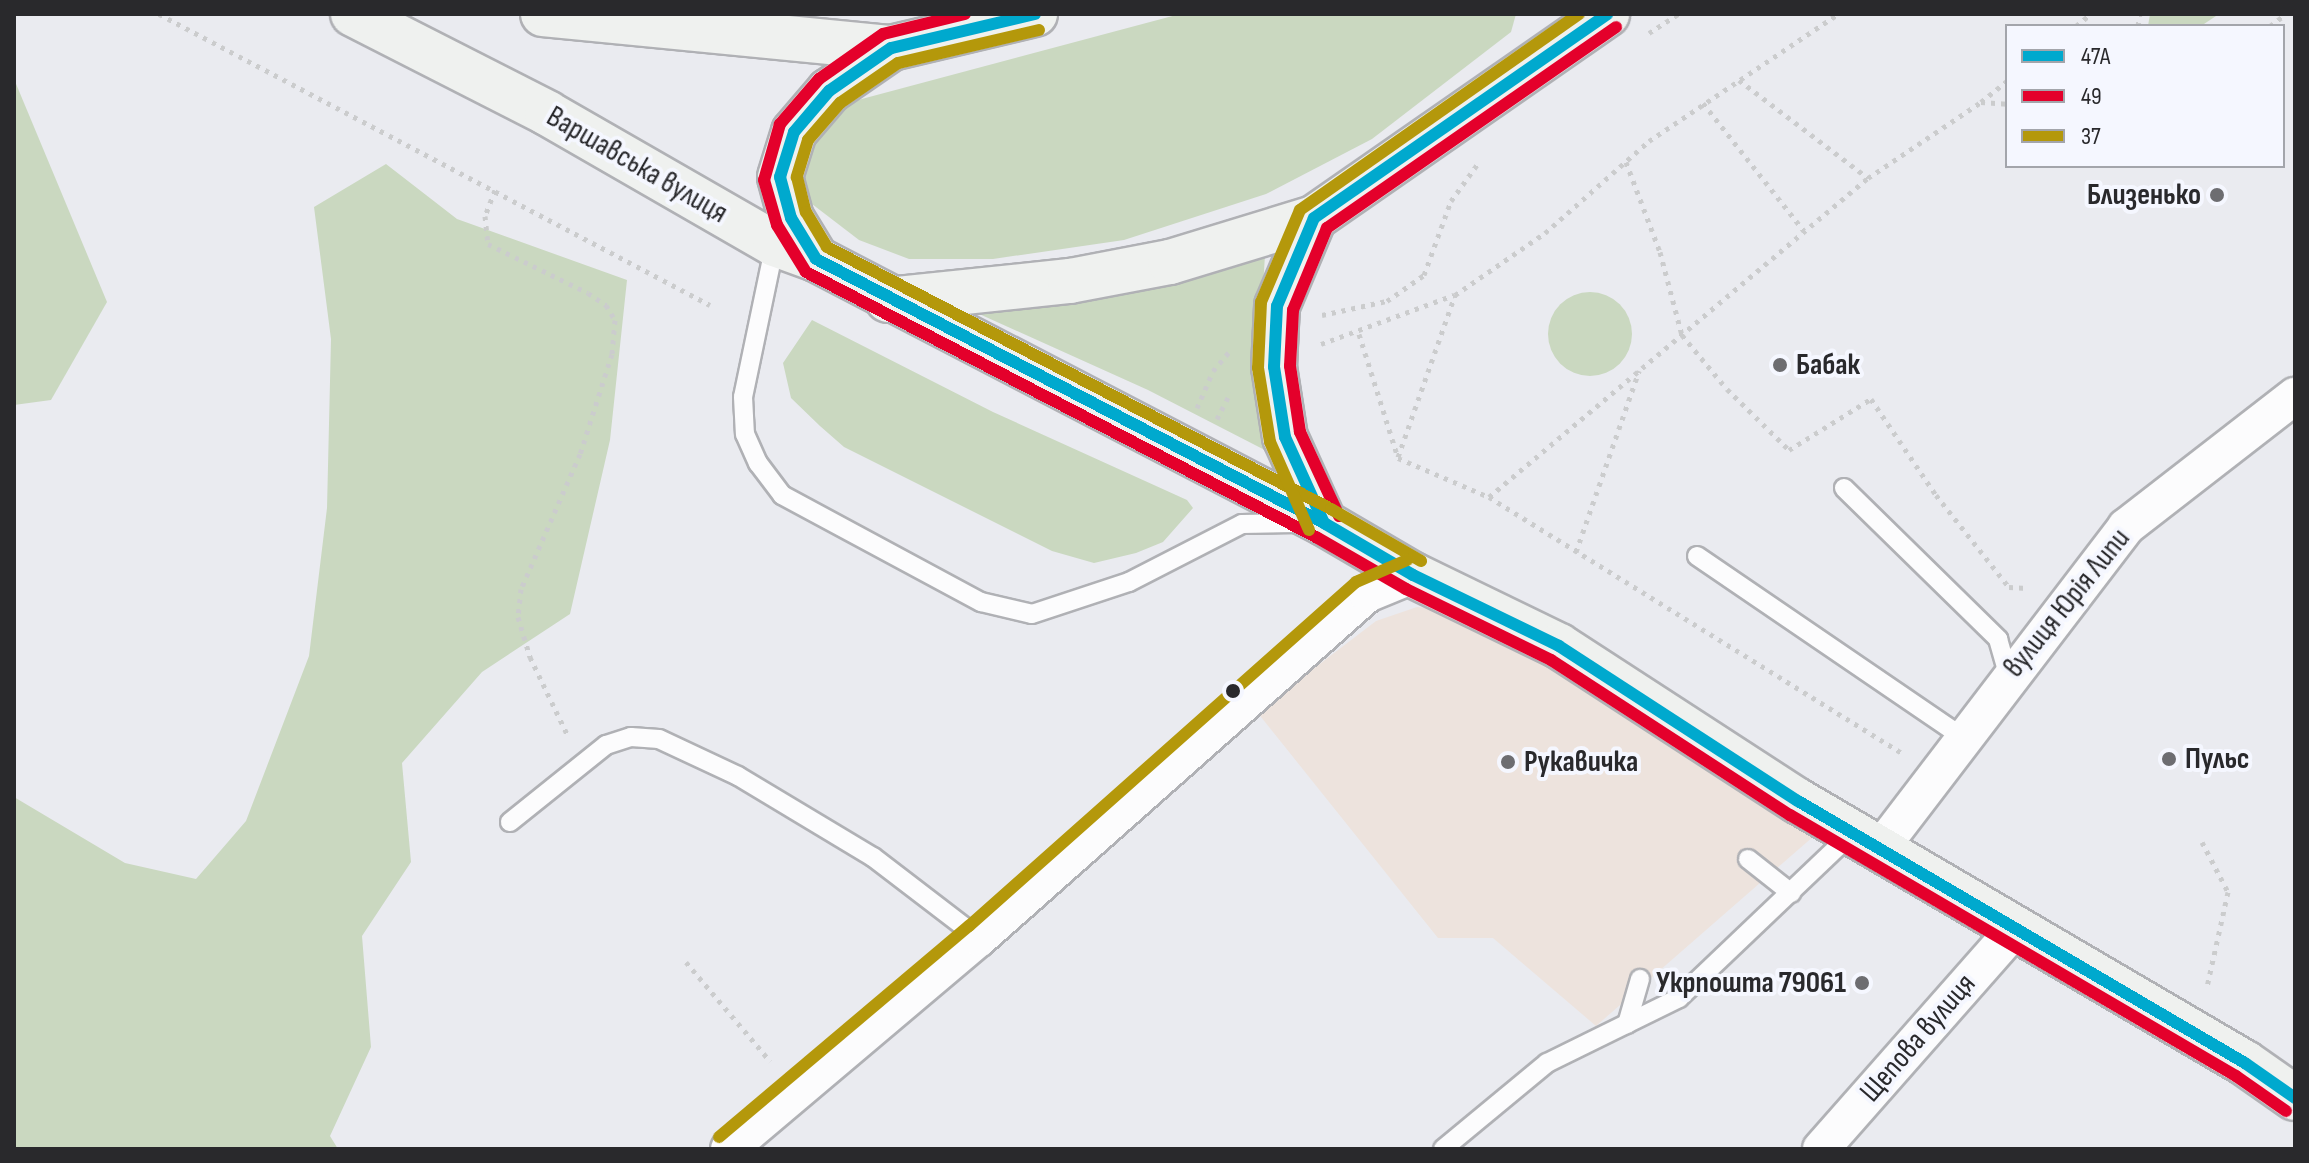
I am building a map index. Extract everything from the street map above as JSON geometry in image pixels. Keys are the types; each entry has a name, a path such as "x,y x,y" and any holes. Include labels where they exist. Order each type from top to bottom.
{"main road":[{"name":"Варшавська вулиця","path":"353,14 547,113 775,244 816,259 888,300 1324,523 1413,575 1559,646 1867,841 2245,1063 2295,1098"},
{"path":"543,14 891,48 1035,14"},
{"path":"888,300 1070,281 1170,262 1314,218 1563,29 1623,27"},
{"path":"816,259 791,218 780,177 794,132 829,91 891,48"},
{"path":"1314,218 1277,306 1274,367 1285,437 1324,523"}],"street":[{"name":"вулиця Юрія Липи","path":"1867,841 1915,799 2008,675 2126,527 2295,396"},
{"path":"729,1149 979,938 1367,594 1413,575"},
{"name":"Щепова вулиця","path":"1821,1149 2016,928"}],"lane":[{"path":"775,244 743,397 745,434 758,463 782,495 981,602 1032,614 1129,582 1242,524 1324,523"},
{"path":"1844,488 1998,639 2008,675"},
{"path":"1697,556 1962,737"},
{"path":"510,822 580,761 631,737 659,739 693,752 873,857 979,938"},
{"path":"1443,1149 1547,1063 1679,998 1791,893 1867,841"},
{"path":"1748,859 1791,893"},
{"path":"1627,1024 1640,979"}],"path":[{"path":"159,14 710,305"},
{"path":"1623,27 1678,14"},
{"path":"1398,458 1455,295 1545,233 1626,162 1703,103 1838,14"},
{"path":"1739,80 1868,178"},
{"path":"1489,497 1868,178 2005,83"},
{"path":"1981,102 2005,104"},
{"path":"1703,103 1804,231"},
{"path":"1311,318 1387,301 1424,275 1451,201 1483,156"},
{"path":"1626,162 1660,252 1682,335 1789,450 1871,399 1936,495 2009,587 2025,590 2035,581"},
{"path":"495,190 483,229 488,244 588,293 606,305 615,320 612,354 580,454 531,562 518,617 530,657 580,761"},
{"path":"1359,334 1398,458 1489,497 1914,759 1915,799"},
{"path":"1179,449 1213,371 1231,349"},
{"path":"1576,552 1639,371"},
{"path":"2202,842 2228,892 2207,987"},
{"path":"686,962 796,1092"}],"shaded area":[{"path":"1417,607 1461,611 1822,829 1596,1026 1493,938 1438,938 1257,712 1376,621"}],"green space":[{"path":"1180,14 1516,14 1511,32 1372,139 1266,194 1124,240 993,259 909,259 859,240 812,204 803,181 806,150 824,119 858,100"},
{"path":"2150,14 2219,14 2204,24 2148,24"},
{"path":"14,79 107,302 51,400 14,405"},
{"path":"386,164 457,219 627,280 610,440 570,614 482,672 402,763 411,862 362,936 371,1047 330,1136 338,1149 14,1149 14,797 125,863 196,879 246,821 309,656 327,508 331,339 314,207"},
{"path":"1265,255 1259,352 1286,461 1148,390 966,308 1051,306 1206,276"},
{"path":"1590,292 1606,295 1620,304 1629,318 1632,334 1629,350 1620,364 1606,373 1590,376 1574,373 1560,364 1551,350 1548,334 1551,318 1560,304 1574,295"},
{"path":"812,320 993,412 1187,500 1193,508 1163,542 1136,553 1094,563 1052,551 844,447 820,426 791,398 783,363"}],"transit line":[{"name":"49","path":"965,14 883,34 819,79 780,124 764,180 777,225 806,272 1316,537 1406,589 1551,660 1790,815 2236,1076 2286,1111"},
{"name":"47А","path":"1035,14 891,48 829,91 794,132 780,177 791,218 816,259 1324,523 1413,575 1559,646 1798,801 2245,1063 2295,1098"},
{"name":"37","path":"1309,530 1270,442 1258,368 1261,302 1300,210 1579,14"},
{"name":"47А","path":"1324,523 1285,437 1274,367 1277,306 1314,218 1607,14"},
{"name":"49","path":"1339,516 1300,432 1290,366 1293,310 1327,228 1616,27"},
{"name":"37","path":"1039,30 898,63 840,103 808,140 797,177 806,212 827,247 1331,509 1421,561"},
{"name":"37","path":"719,1137 969,926 1356,582 1407,560"}],"place":[{"name":"Близенько","path":"2217,195"},
{"name":"Бабак","path":"1780,365"},
{"name":"Пульс","path":"2169,759"},
{"name":"Рукавичка","path":"1508,762"},
{"name":"Укрпошта 79061","path":"1862,983"}]}
